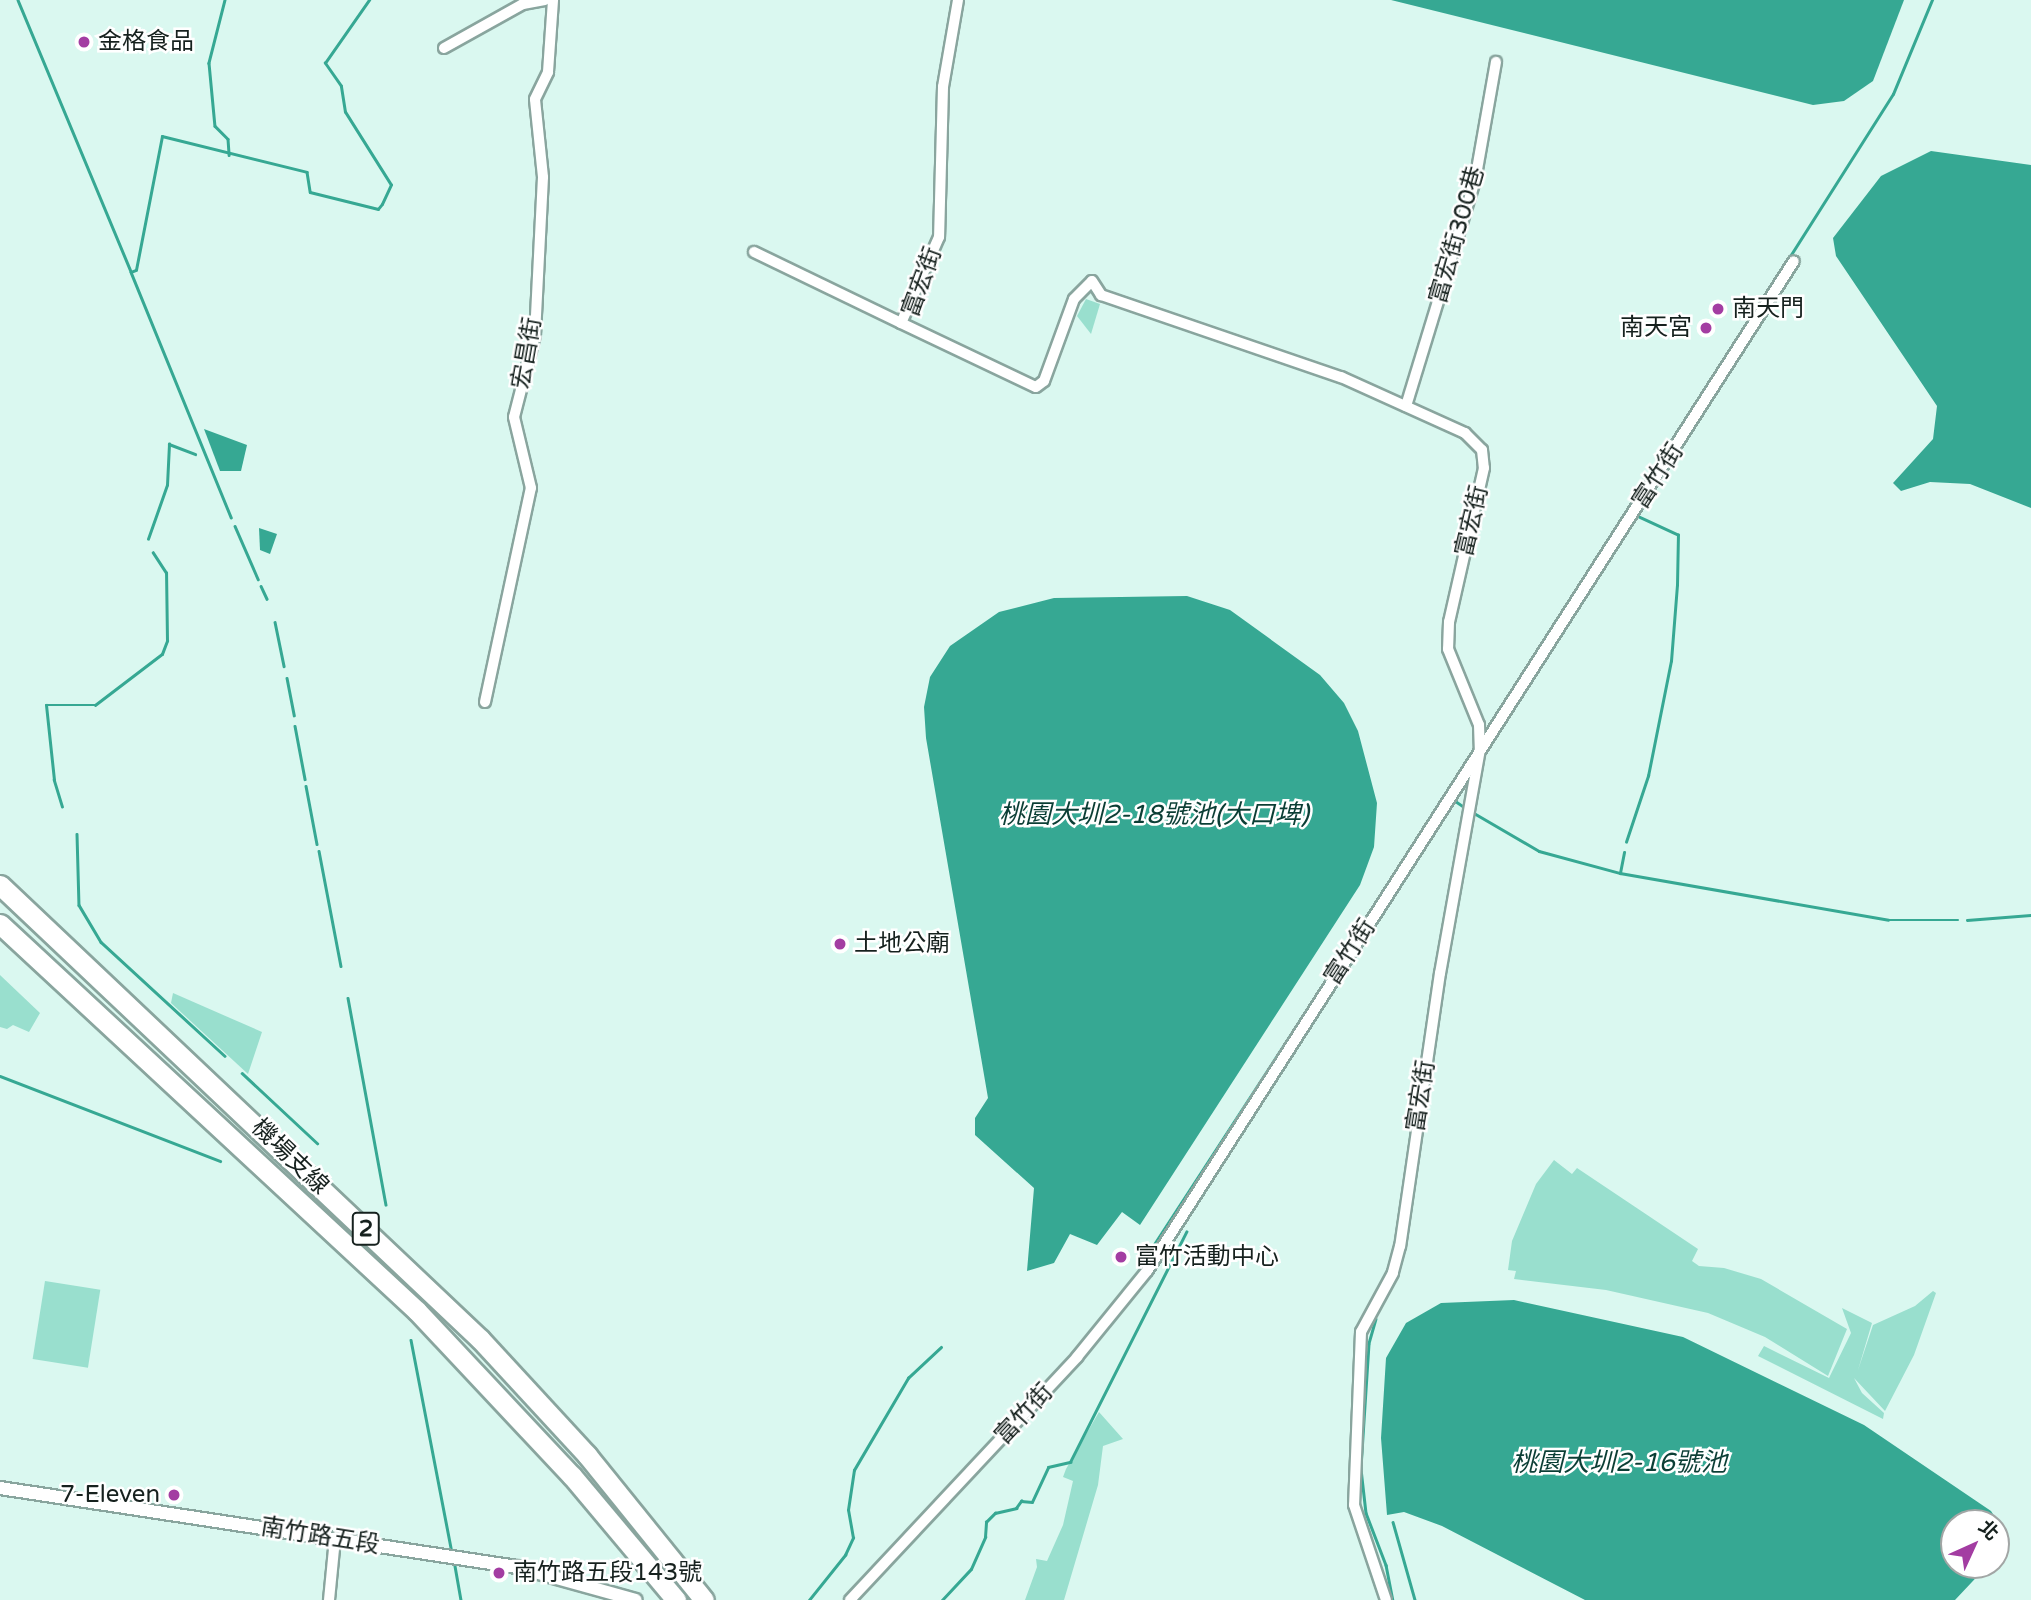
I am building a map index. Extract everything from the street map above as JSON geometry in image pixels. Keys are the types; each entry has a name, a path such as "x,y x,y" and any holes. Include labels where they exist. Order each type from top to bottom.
{"highway":[{"name":"機場支線","path":"0,885 480,1339 587,1455 704,1600"},
{"name":"機場支線","path":"0,924 417,1311 572,1476 676,1600"}],"street":[{"path":"444,48 523,4 545,0"},
{"name":"宏昌街","path":"485,702 531,488 514,417 535,335 543,177 535,99 548,72 553,0"},
{"name":"富宏街","path":"958,0 943,87 939,237 901,323 1036,387 1044,381 1074,299 1092,281 1101,295 1341,377 1465,433 1482,450 1484,468 1452,611 1448,649 1479,724 1480,749 1440,973 1400,1246 1393,1273 1361,1332 1354,1505 1386,1600"},
{"name":"富宏街300巷","path":"1406,406 1475,181 1496,62"},
{"path":"754,253 901,323"},
{"name":"富竹街","path":"850,1600 1077,1357 1147,1271 1794,261"},
{"name":"南竹路五段","path":"0,1489 517,1567 636,1600"},
{"path":"328,1600 335,1539"}],"shaded area":[{"path":"1086,299 1100,304 1091,334 1077,316"},
{"path":"0,975 40,1013 29,1032 13,1025 7,1029 0,1027"},
{"path":"173,993 262,1032 248,1074 171,1003"},
{"path":"1554,1160 1572,1174 1577,1168 1698,1249 1692,1261 1699,1266 1724,1268 1761,1279 1847,1329 1828,1376 1765,1337 1708,1313 1606,1290 1514,1279 1516,1271 1508,1270 1512,1241 1536,1184"},
{"path":"45,1281 100,1290 88,1368 33,1359"},
{"path":"1933,1291 1936,1293 1914,1355 1885,1411 1854,1378 1862,1393 1884,1413 1883,1419 1758,1356 1764,1346 1829,1378 1851,1333 1842,1308 1872,1323 1858,1370 1873,1325 1915,1306"},
{"path":"1099,1412 1123,1439 1103,1446 1098,1485 1064,1600 1025,1600 1037,1567 1036,1559 1047,1561 1063,1525 1073,1481 1063,1477 1066,1469"}],"water":[{"path":"1391,0 1904,0 1873,81 1844,101 1813,105"},
{"path":"1931,151 2031,165 2031,508 1970,484 1930,482 1901,491 1893,483 1933,439 1937,406 1836,256 1833,238 1881,176"},
{"path":"204,429 247,445 241,471 220,471"},
{"path":"259,528 277,534 270,554 260,550"},
{"name":"桃園大圳2-18號池(大口埤)","path":"1187,596 1230,610 1320,675 1344,703 1358,731 1377,803 1374,847 1360,885 1140,1225 1122,1212 1097,1245 1070,1234 1054,1263 1027,1271 1034,1188 975,1135 975,1118 988,1098 926,738 924,707 930,677 950,646 999,612 1054,598"},
{"name":"桃園大圳2-16號池","path":"1514,1300 1683,1337 1864,1425 1988,1509 1940,1509 1940,1579 1975,1579 1955,1600 1585,1600 1442,1526 1404,1512 1387,1515 1381,1438 1386,1358 1406,1323 1441,1303"}],"waterway":[{"path":"18,0 131,272 136,270 162,136 307,172 310,192 378,209 391,185 345,112 341,86 325,63 369,0"},
{"path":"225,0 209,63 215,126 228,139 229,155"},
{"path":"1754,313 1893,94 1932,0"},
{"path":"131,272 231,517"},
{"path":"148,539 167,485 169,444 195,454"},
{"path":"1626,842 1648,776 1671,661 1677,585 1678,535 1639,517"},
{"path":"235,526 258,579"},
{"path":"62,807 54,780 46,705 95,705 162,654 167,641 166,573 153,553"},
{"path":"261,586 267,599"},
{"path":"275,622 284,666"},
{"path":"287,678 294,715"},
{"path":"295,726 305,779"},
{"path":"306,786 317,844"},
{"path":"1454,800 1464,807"},
{"path":"1474,813 1539,851 1620,873 1888,920 1958,920"},
{"path":"1140,1266 1434,814"},
{"path":"77,834 79,905 101,942 225,1056"},
{"path":"319,851 341,966"},
{"path":"1620,873 1624,852"},
{"path":"1967,920 2031,915"},
{"path":"348,998 386,1205"},
{"path":"242,1073 317,1143"},
{"path":"0,1076 220,1161"},
{"path":"942,1600 971,1569 985,1537 986,1522 995,1513 1016,1508 1021,1501 1032,1502 1048,1467 1070,1462 1186,1232"},
{"path":"1376,1319 1369,1344 1361,1469 1366,1513 1386,1565 1393,1600"},
{"path":"411,1340 451,1548"},
{"path":"809,1600 845,1555 853,1538 848,1510 854,1470 908,1378 941,1347"},
{"path":"1393,1522 1415,1600"},
{"path":"455,1566 461,1600"}],"place":[{"name":"金格食品","path":"84,42"},
{"name":"南天門","path":"1718,309"},
{"name":"南天宮","path":"1706,328"},
{"name":"土地公廟","path":"840,944"},
{"name":"富竹活動中心","path":"1121,1257"},
{"name":"7-Eleven","path":"174,1495"},
{"name":"南竹路五段143號","path":"499,1573"}]}
